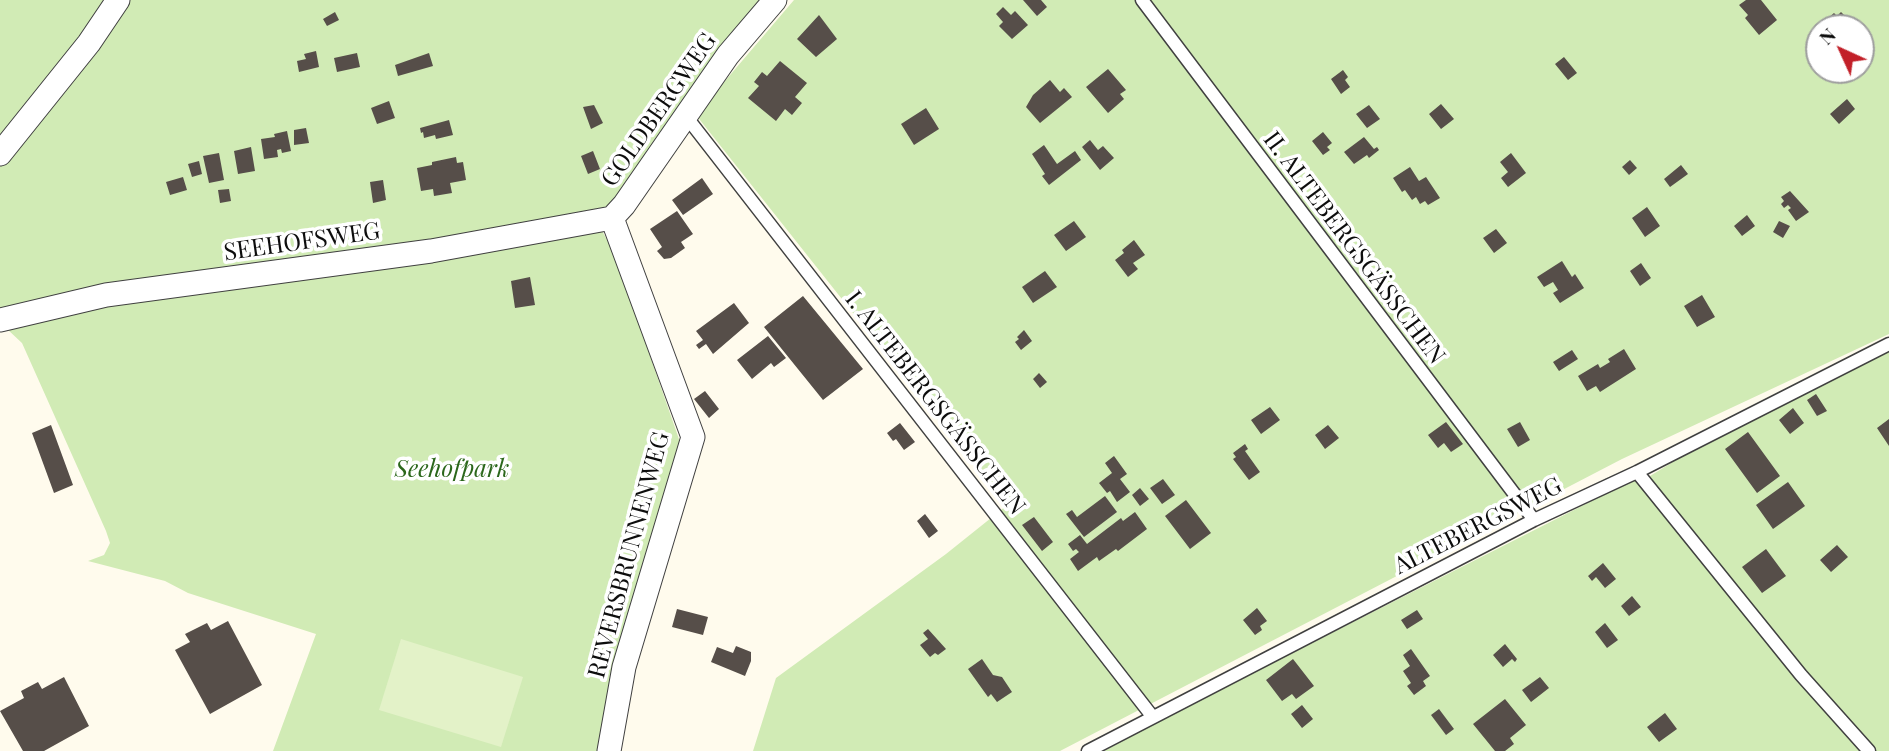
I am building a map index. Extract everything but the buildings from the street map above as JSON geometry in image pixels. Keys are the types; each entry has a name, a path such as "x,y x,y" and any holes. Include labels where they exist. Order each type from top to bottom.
{"street":[{"path":"0,154 89,43 118,0"},
{"name":"GOLDBERGWEG","path":"612,218 624,205 728,55 775,0"},
{"name":"SEEHOFSWEG","path":"0,320 106,295 431,251 612,218"},
{"name":"REVERSBRUNNENWEG","path":"609,751 624,667 693,437 612,218"}],"lane":[{"name":"II. ALTEBERGSGÄSSCHEN","path":"1142,0 1243,138 1534,520"},
{"name":"I. ALTEBERGSGÄSSCHEN","path":"685,115 1152,716"},
{"name":"ALTEBERGSWEG","path":"1088,751 1534,520 1886,350"},
{"path":"1637,472 1801,675 1869,751"}],"green space":[{"path":"0,0 767,0 604,215 0,308"},
{"path":"794,0 1889,0 1889,334 1622,459 1060,751 753,751 776,678 946,554 1006,506 696,115"},
{"name":"Seehofpark","path":"599,225 615,255 681,445 614,668 597,751 273,751 316,634 188,593 165,581 88,561 104,555 110,543 106,531 22,343 7,329 134,295"},
{"path":"1889,345 1889,751 1104,751 1635,479 1650,476 1756,411"},
{"path":"401,639 523,677 501,747 379,710"}]}
